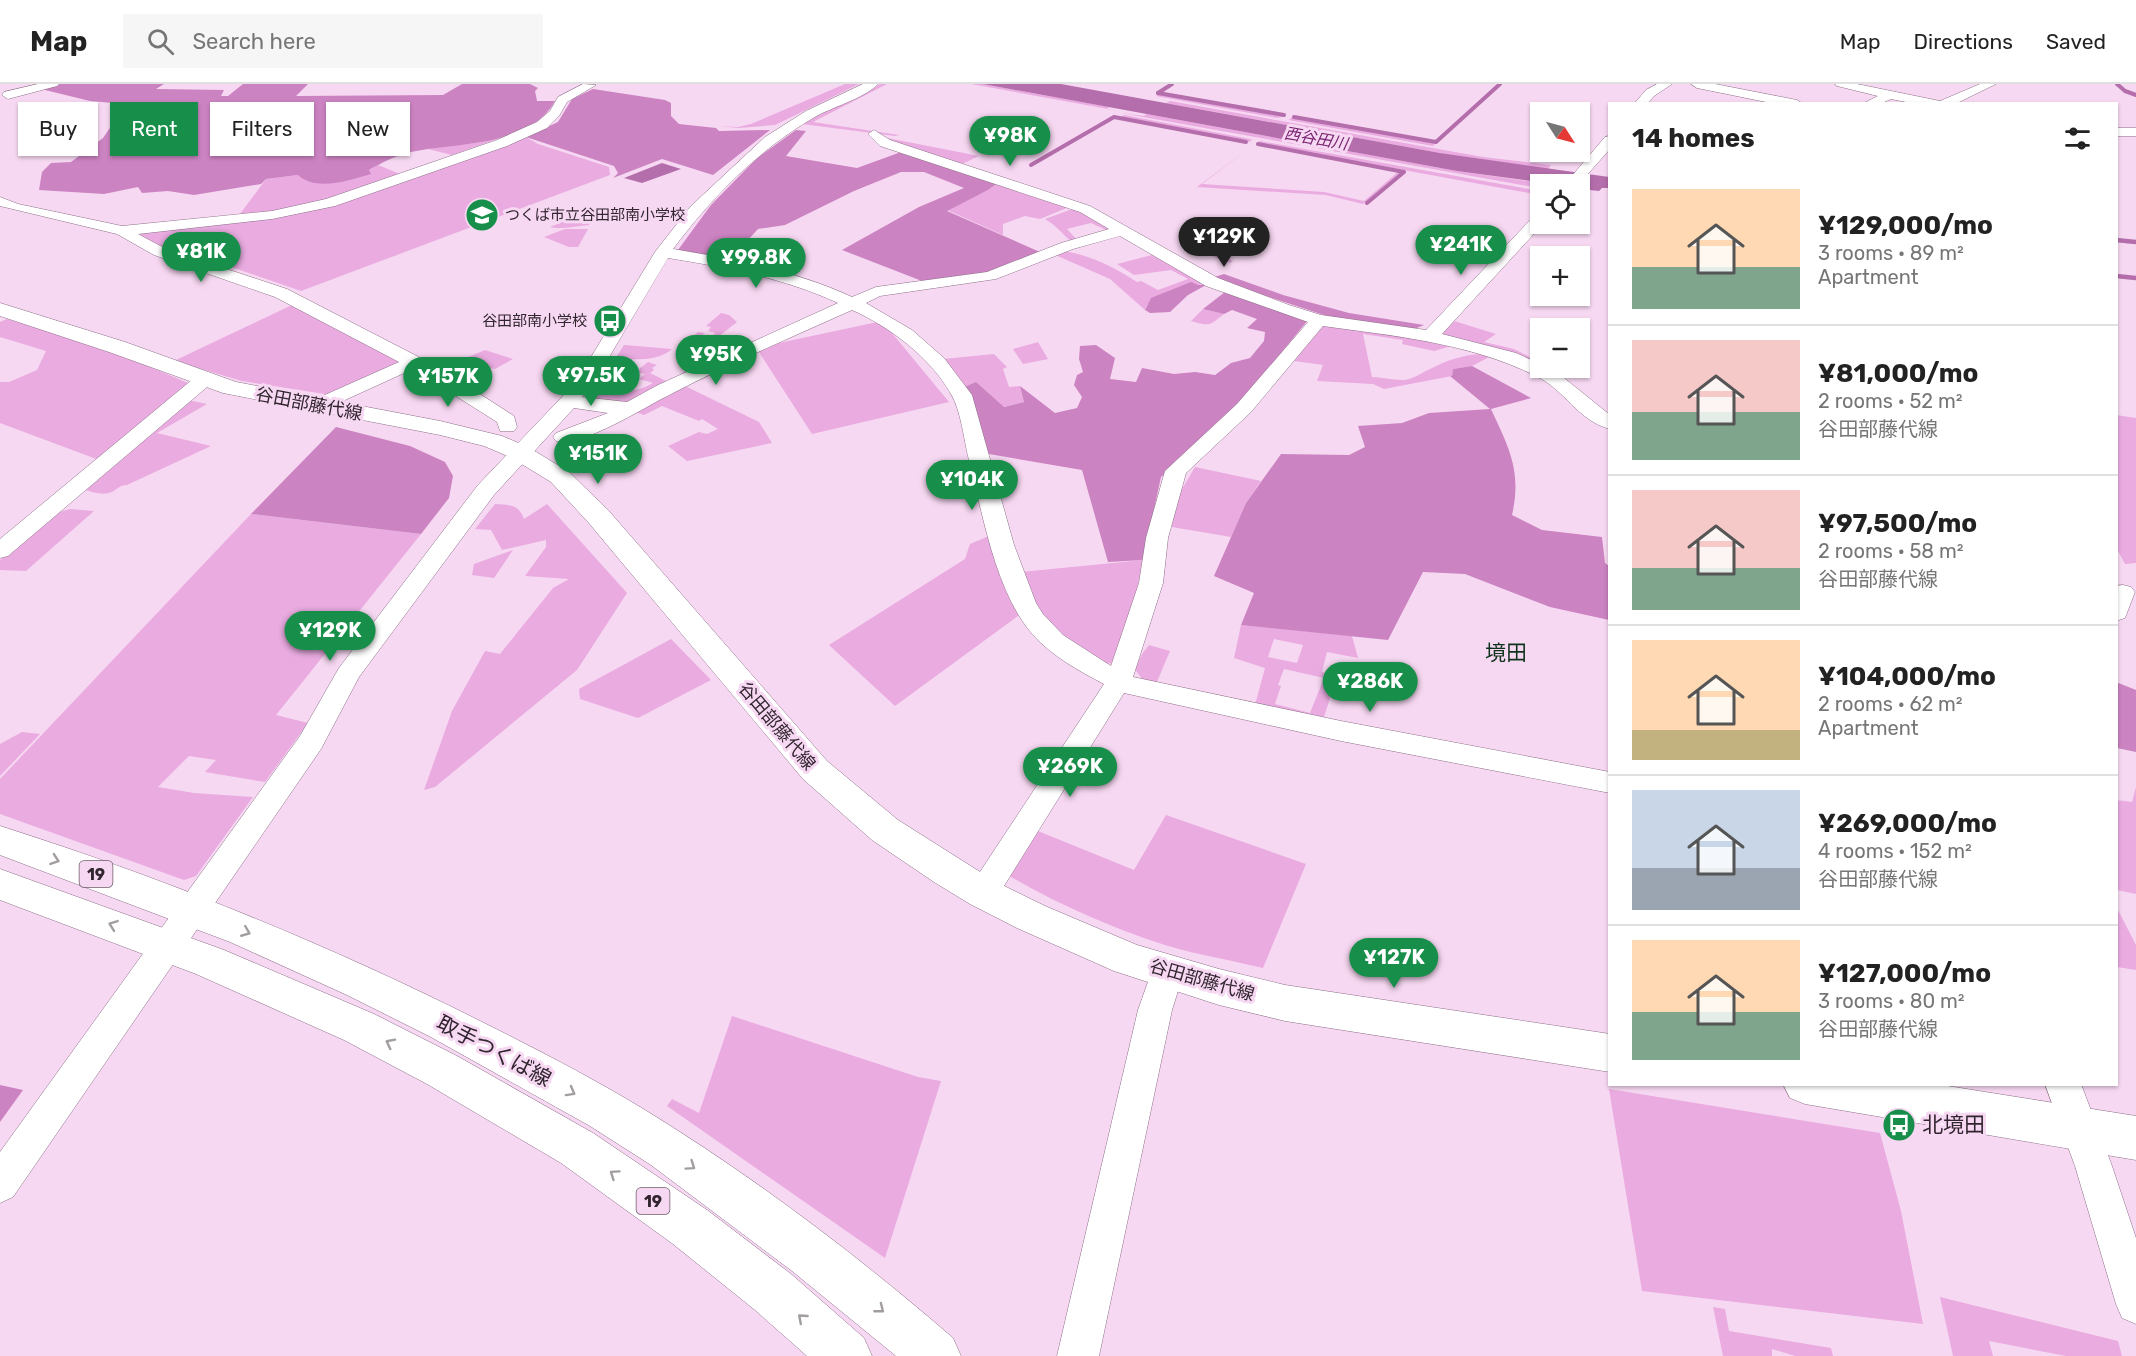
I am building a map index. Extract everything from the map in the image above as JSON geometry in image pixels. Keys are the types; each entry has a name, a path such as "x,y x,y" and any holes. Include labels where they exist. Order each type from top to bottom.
{"main road":[{"name":"谷田部藤代線","path":"0,309 231,388 440,428 493,441 519,452 560,477 598,516 814,771 885,830 946,872 983,893 1082,940 1167,972 1285,1002 1608,1053"},
{"name":"取手つくば線","path":"0,840 180,928 442,1070 577,1148 690,1227 773,1292 846,1356"},
{"name":"取手つくば線","path":"0,884 180,928 279,946 471,1037 606,1112 666,1149 893,1318 935,1356"},
{"path":"1817,1086 2136,1138"}],"street":[{"path":"7,94 53,84"},
{"path":"0,1184 311,742 348,674 486,490 569,400 596,364 663,252 695,210 770,140 810,114 872,84"},
{"path":"1642,102 1650,93 1666,84"},
{"path":"1697,84 1787,102"},
{"path":"1841,84 1927,102"},
{"path":"1948,102 1990,84"},
{"path":"122,231 272,215 330,203 502,143 542,125 555,113 562,100 590,85"},
{"path":"1873,102 1890,95"},
{"path":"2118,132 2136,132"},
{"path":"874,134 885,143 1085,209 1214,283 1238,294 1318,320 1430,336 1510,357 1546,373 1590,411 1608,422"},
{"path":"1581,174 1608,142"},
{"path":"0,201 5,205 23,210 122,231 160,252 281,293 414,362 500,413 507,420 507,427"},
{"path":"1430,336 1530,229"},
{"path":"563,437 613,418 633,406 876,292 990,276 1066,246 1123,230"},
{"path":"663,252 765,274 854,302 900,328 928,352 956,383 963,395 992,510 1025,606 1035,621 1052,638 1119,681 1136,688 1341,731 1608,783"},
{"path":"983,893 1119,681 1150,583 1157,538 1176,471 1252,400 1318,320"},
{"path":"316,406 414,362"},
{"path":"0,551 206,378"},
{"path":"569,400 616,409 633,406"},
{"path":"1078,1356 1155,1010 1167,972"},
{"path":"2064,1086 2083,1130 2136,1304"}],"shaded area":[{"path":"60,84 164,84 156,89 224,90 221,96 228,96 243,84 308,84 296,96 443,95 462,84 530,84 538,88 535,91 537,101 555,101 544,116 511,135 410,153 410,102 326,102 326,156 400,156 369,170 371,174 333,183 314,183 298,175 266,179 261,184 194,195 168,191 142,193 138,187 104,194 39,190 42,172 51,163 71,162 79,156 98,156 98,142 110,128 110,156 198,156 198,102 110,103 90,101 41,89"},
{"path":"845,84 859,84 775,125 739,128 718,126 738,127 751,124"},
{"path":"880,84 887,84 813,122 899,135 802,124"},
{"path":"971,84 983,84 1109,107 1107,109"},
{"path":"593,89 665,100 671,103 671,116 679,124 716,128 719,131 770,130 713,175 662,159 613,178 618,173 614,166 526,137 558,122 572,99"},
{"path":"1160,93 1286,116 1277,118 1156,96"},
{"path":"1170,101 1483,157 1551,165 1548,169 1440,153 1166,103"},
{"path":"1121,113 1144,116 1147,114 1457,171 1530,181 1530,186"},
{"path":"1124,115 1252,140 1249,142 1120,118"},
{"path":"1292,117 1436,143 1433,146 1289,120"},
{"path":"796,130 806,131 786,156 857,168 901,152 999,182 947,211 1040,252 989,273 922,281 842,250 919,207 964,188 924,172 901,172 854,191 785,225 758,229 737,252 721,259 678,250 711,205 757,158"},
{"path":"526,137 538,144 609,167 610,175 301,291 199,256 174,254 135,232 270,219"},
{"path":"882,137 979,156 962,164 892,143"},
{"path":"500,138 452,155 428,149"},
{"path":"1260,141 1530,189 1530,193 1257,143"},
{"path":"1255,144 1202,184 1324,192 1364,201 1398,172 1401,172 1363,204 1326,195 1197,187"},
{"path":"378,165 400,174 303,206 240,214 266,179 299,175 370,174 368,171"},
{"path":"999,182 1069,207 1040,219 1025,216 1003,224 1003,235 947,210 988,190"},
{"path":"602,208 589,225 550,227"},
{"path":"1075,208 1114,227 1113,230 1072,242 1045,219","holes":["1091,223 1106,230 1077,240 1067,229"]},
{"path":"565,229 588,229 578,247 569,247 544,237"},
{"path":"1224,235 1256,247 1234,242 1219,248 1223,250 1217,254 1233,261 1230,263 1190,247"},
{"path":"1063,251 1102,262 1137,282 1141,281 1158,290 1188,279 1171,270 1134,275 1117,264 1152,255 1203,283 1147,305 1145,310 1110,279 1053,254"},
{"path":"1224,274 1283,295 1349,313 1424,325 1412,330 1333,318 1211,278"},
{"path":"1191,282 1198,285 1208,284 1188,295 1170,312 1150,313 1145,310 1151,298"},
{"path":"1225,292 1308,320 1250,391 1210,435 1161,477 1143,560 1108,562 1082,470 983,453 964,387 976,382 1004,407 1024,402 1020,386 1055,413 1077,408 1082,397 1074,385 1077,375 1083,372 1079,359 1080,346 1096,345 1115,358 1110,379 1136,382 1142,368 1174,374 1195,372 1215,375 1231,363 1250,358 1264,341 1265,332 1247,328 1257,319 1232,310 1224,314 1203,309"},
{"path":"292,305 402,362 331,395 242,381 174,361"},
{"path":"1203,309 1224,314 1209,324 1191,321"},
{"path":"721,313 729,315 737,322 718,337 712,338 715,333 708,331 711,327 706,326"},
{"path":"7,319 108,349 188,383 99,460 0,423 0,382 9,382 37,370 46,351 0,337 0,322"},
{"path":"1451,320 1496,334 1484,342 1514,349 1530,357 1530,362 1514,354 1444,335 1441,332"},
{"path":"882,321 949,402 812,434 759,352 779,343"},
{"path":"1323,323 1455,345 1434,351 1402,344 1403,340 1363,334 1372,377 1405,380 1460,357 1493,355 1472,366 1453,369 1452,376 1384,389 1373,384 1317,381 1323,365 1294,361"},
{"path":"698,332 705,333 701,336 745,348 686,375 682,373 714,359 706,354 720,344 691,338"},
{"path":"1038,342 1048,359 1023,364 1013,349"},
{"path":"624,345 672,349 653,358 615,359"},
{"path":"485,350 513,359 495,369 485,367 457,380 442,368"},
{"path":"994,354 1007,367 1003,369 1009,387 1020,386 1024,402 1003,407 976,382 964,387 943,359"},
{"path":"648,362 657,365 650,373 670,383 624,407 591,403 603,382 611,383 605,389 624,391 641,389 653,383 639,379 645,374 635,372"},
{"path":"1472,366 1531,398 1491,409 1512,460 1515,499 1512,515 1542,530 1602,537 1605,563 1608,565 1608,620 1550,607 1465,574 1423,572 1388,640 1241,625 1254,593 1214,576 1246,503 1281,454 1349,455 1365,447 1358,426 1402,423 1429,413 1490,409 1450,376 1452,376 1453,369"},
{"path":"683,385 759,422 772,443 687,461 668,446 699,432 707,434 718,429 702,419 699,421 662,406 644,415 632,411"},
{"path":"188,400 207,404 157,433 211,446 109,493 83,489"},
{"path":"2118,415 2136,418 2136,563 2125,564 2118,551"},
{"path":"336,427 410,446 445,462 453,476 449,498 421,534 251,514"},
{"path":"630,442 635,449 581,468 573,462"},
{"path":"1195,467 1261,481 1246,503 1231,537 1172,527 1175,501"},
{"path":"495,504 516,508 524,519 547,504 627,593 577,670 435,787 424,790 452,711 485,651 500,654 553,588 569,579 525,576 546,547 546,540 502,550 491,530 475,529"},
{"path":"70,509 94,511 26,571 0,570 0,560 56,513"},
{"path":"251,514 421,534 276,715 308,723 265,782 205,772 216,760 189,756 158,787 194,793 253,797 196,876 184,880 0,814 0,779"},
{"path":"989,536 1022,613 895,706 829,645 965,559 970,544"},
{"path":"513,550 494,578 472,575 474,564"},
{"path":"1143,560 1134,604 1115,659 1103,665 1045,622 1021,572"},
{"path":"1241,625 1352,636 1358,658 1327,652 1322,672 1337,676 1324,717 1255,705 1265,668 1234,658","holes":["1274,639 1303,645 1297,663 1268,657","1284,669 1324,678 1310,713 1275,704 1281,686 1278,685"]},
{"path":"671,639 711,680 638,718 580,699 579,689"},
{"path":"1149,645 1170,651 1156,684 1144,682 1135,669"},
{"path":"2118,683 2136,690 2136,752 2118,748"},
{"path":"22,732 40,734 0,776 0,744"},
{"path":"2136,787 2136,894 2118,890 2118,800 2132,802"},
{"path":"1166,815 1306,864 1263,968 1177,949 1124,931 1064,905 1006,874 1033,829 1134,870"},
{"path":"2118,910 2136,945 2136,970 2118,967"},
{"path":"732,1016 918,1077 941,1081 885,1258 667,1106 672,1099 699,1113"},
{"path":"0,1085 23,1090 0,1122"},
{"path":"1609,1089 1880,1133 1901,1211 1923,1324 1642,1291"},
{"path":"1940,1297 2118,1341 2122,1356 2066,1356 1989,1341 1993,1356 1953,1356"},
{"path":"1713,1307 1725,1309 1729,1331 1831,1348 1833,1356 1795,1356 1772,1349 1772,1356 1723,1356"}],"water":[{"name":"西谷田川","path":"983,84 1061,84 1440,153 1588,174 1530,174 1530,181 1457,171"},
{"path":"662,163 681,169 642,183 624,178"},
{"path":"1590,174 1608,177 1608,188 1602,188 1599,191 1590,190"}],"waterway":[{"path":"1172,84 1158,93 1284,115"},
{"name":"西谷田川","path":"1294,117 1436,142 1500,84"},
{"path":"2117,84 2125,91 2136,95"},
{"path":"1031,165 1114,117 1246,142"},
{"name":"西谷田川","path":"1258,144 1404,172 1367,203"},
{"path":"2118,240 2136,242"},
{"path":"2118,276 2136,278"}],"place":[{"name":"つくば市立谷田部南小学校","path":"482,215"},
{"name":"谷田部南小学校","path":"610,321"},
{"name":"北境田","path":"1899,1125"}],"district":[{"name":"境田","path":"1506,653"}]}
